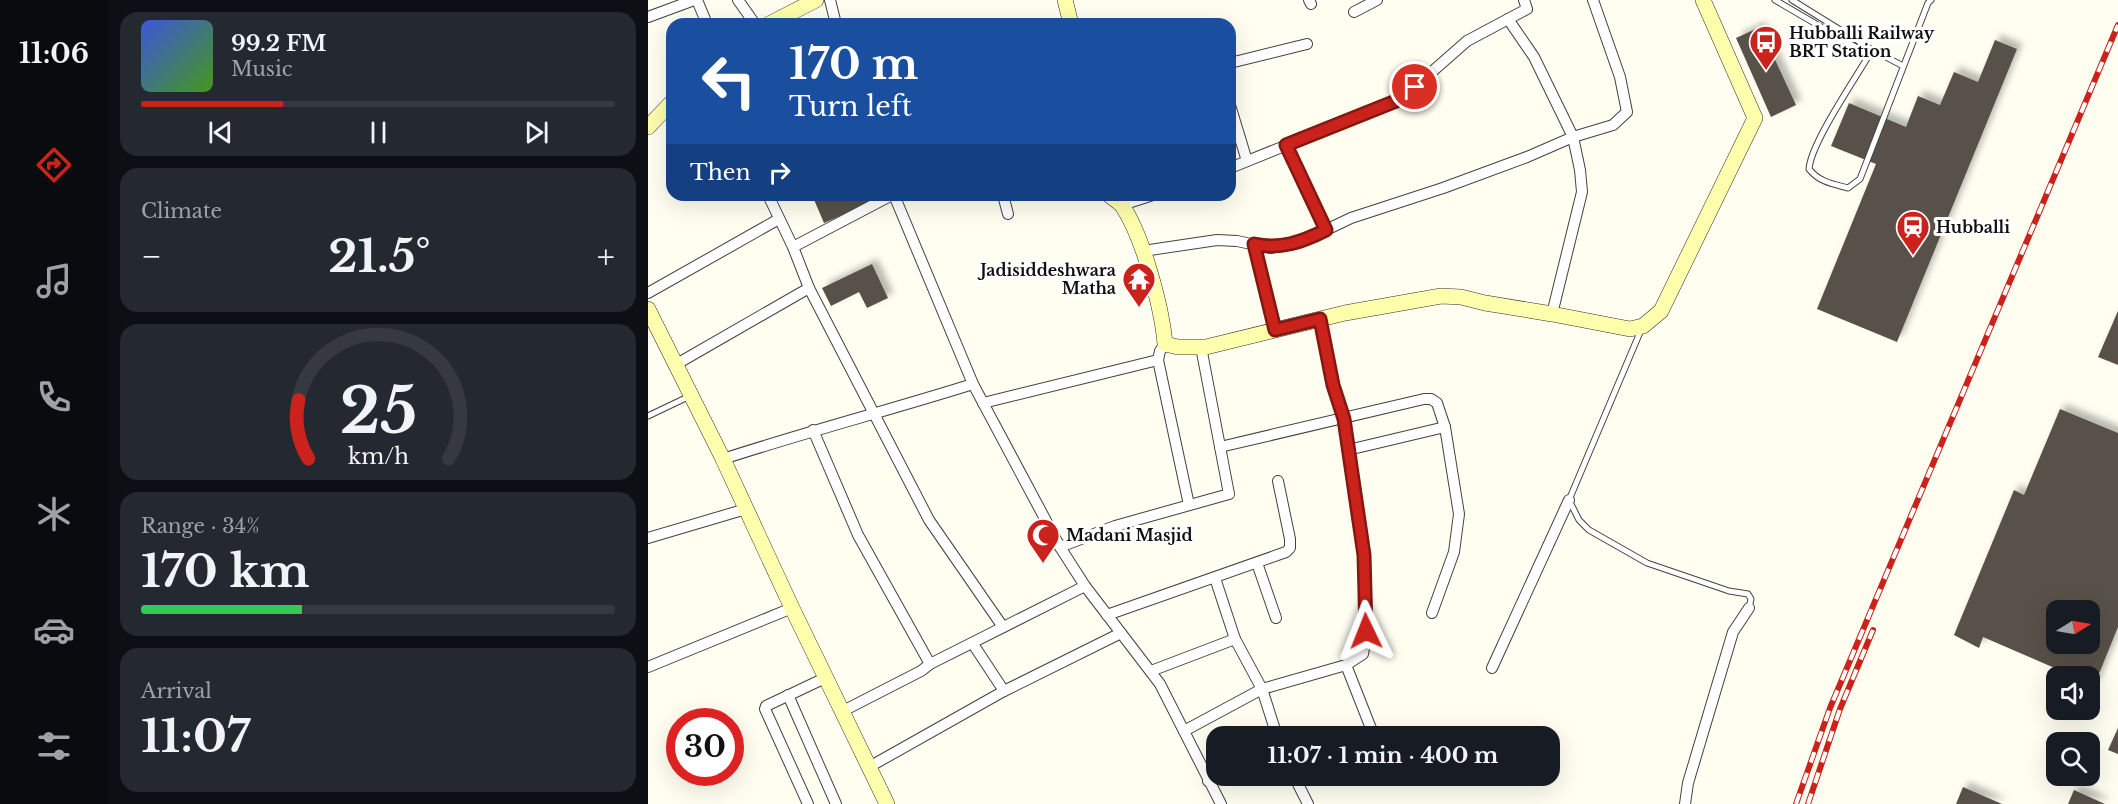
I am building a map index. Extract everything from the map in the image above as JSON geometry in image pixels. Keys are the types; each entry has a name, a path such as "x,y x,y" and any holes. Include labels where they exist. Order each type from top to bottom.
{"street":[{"path":"648,17 695,0 703,18"},
{"path":"738,0 752,18"},
{"path":"782,18 816,0"},
{"path":"830,0 834,18"},
{"path":"1065,0 1070,18"},
{"path":"1354,12 1377,0"},
{"path":"1236,166 1401,99 1467,41 1527,9 1524,0"},
{"path":"1143,251 1217,240 1270,248 1301,242 1351,218 1443,188 1527,157 1573,137 1613,125 1627,112 1620,77 1593,0"},
{"path":"1164,344 1178,347 1201,347 1320,319 1441,296 1461,297 1630,329 1643,326 1661,311 1755,118 1703,0"},
{"path":"1508,19 1534,57 1573,137 1582,192 1552,314"},
{"path":"1236,62 1307,44"},
{"path":"648,127 666,108"},
{"path":"1236,125 1247,161"},
{"path":"1286,145 1326,230"},
{"path":"771,201 793,247 809,288 929,520 1003,627"},
{"path":"793,247 881,201"},
{"path":"896,201 973,384 1060,547 1085,586 1160,684 1206,775"},
{"path":"1005,201 1008,214"},
{"path":"1117,201 1122,205 1143,251 1163,329 1164,344 1158,360 1189,505"},
{"path":"1122,205 1134,201"},
{"path":"648,293 779,219"},
{"path":"1254,244 1275,330"},
{"path":"675,364 809,288"},
{"path":"648,309 723,459 841,712 887,804"},
{"path":"1184,731 1262,689 1346,665 1363,654 1366,631 1364,555 1344,419 1333,385 1320,319"},
{"path":"1060,547 1115,526 1229,494 1201,347"},
{"path":"983,403 1158,360"},
{"path":"723,459 813,430 875,415 973,384"},
{"path":"1220,447 1415,401 1431,399 1437,403 1445,427 1459,514 1454,552 1432,613"},
{"path":"1348,450 1445,427"},
{"path":"813,430 858,535 930,664"},
{"path":"1107,615 1278,556 1290,548 1278,480"},
{"path":"1492,668 1569,500"},
{"path":"648,538 746,509"},
{"path":"1257,563 1276,618"},
{"path":"1215,578 1235,639 1262,689 1274,726"},
{"path":"841,712 921,671 930,664 1085,586"},
{"path":"648,667 792,608"},
{"path":"1686,804 1688,783 1733,632 1749,608"},
{"path":"869,767 1004,691 1121,633"},
{"path":"1150,670 1235,639"},
{"path":"973,644 1004,691"},
{"path":"1346,665 1370,726"},
{"path":"808,804 765,709 769,703 825,678"},
{"path":"788,695 836,804"},
{"path":"1212,786 1221,804"},
{"path":"1299,786 1308,804"}],"lane":[{"path":"1775,0 1869,55 1819,140 1810,161 1809,170 1815,177 1848,188 1860,179 1931,0"},
{"path":"1792,0 1903,66"},
{"path":"1643,326 1569,500 1579,520 1589,530 1647,563 1729,591 1748,594 1751,599 1749,608"},
{"path":"648,416 691,396"}],"building":[{"name":"Hubballi Railway BRT Station","path":"1760,27 1796,105 1771,117 1736,38"},
{"path":"1995,40 2017,49 1897,342 1817,309 1876,164 1831,146 1849,103 1906,127 1918,96 1940,105 1954,72 1978,82"},
{"path":"815,201 874,201 824,223"},
{"path":"872,264 888,298 867,308 859,292 831,306 822,288"},
{"path":"2118,311 2118,365 2098,357"},
{"path":"2060,409 2118,433 2118,627 2100,671 2100,666 2050,666 1983,637 1979,648 1954,635 2014,490 2024,495"},
{"path":"2118,728 2118,754 2108,750"},
{"path":"1963,787 2002,804 1956,804"},
{"path":"2074,790 2105,804 2068,804"}],"railway":[{"path":"1796,804 1830,708 2118,25"},
{"path":"1808,804 1840,709 1873,630"}],"place":[{"name":"Hubballi Railway BRT Station","path":"1766,71"},
{"name":"Hubballi","path":"1913,256"},
{"name":"Jadisiddeshwara Matha","path":"1139,308"},
{"name":"Madani Masjid","path":"1043,564"}],"route":[{"path":"1366,631 1364,555 1344,419 1333,385 1320,319 1275,330 1254,244 1270,248 1301,242 1326,230 1286,145 1401,99 1415,87"}]}
